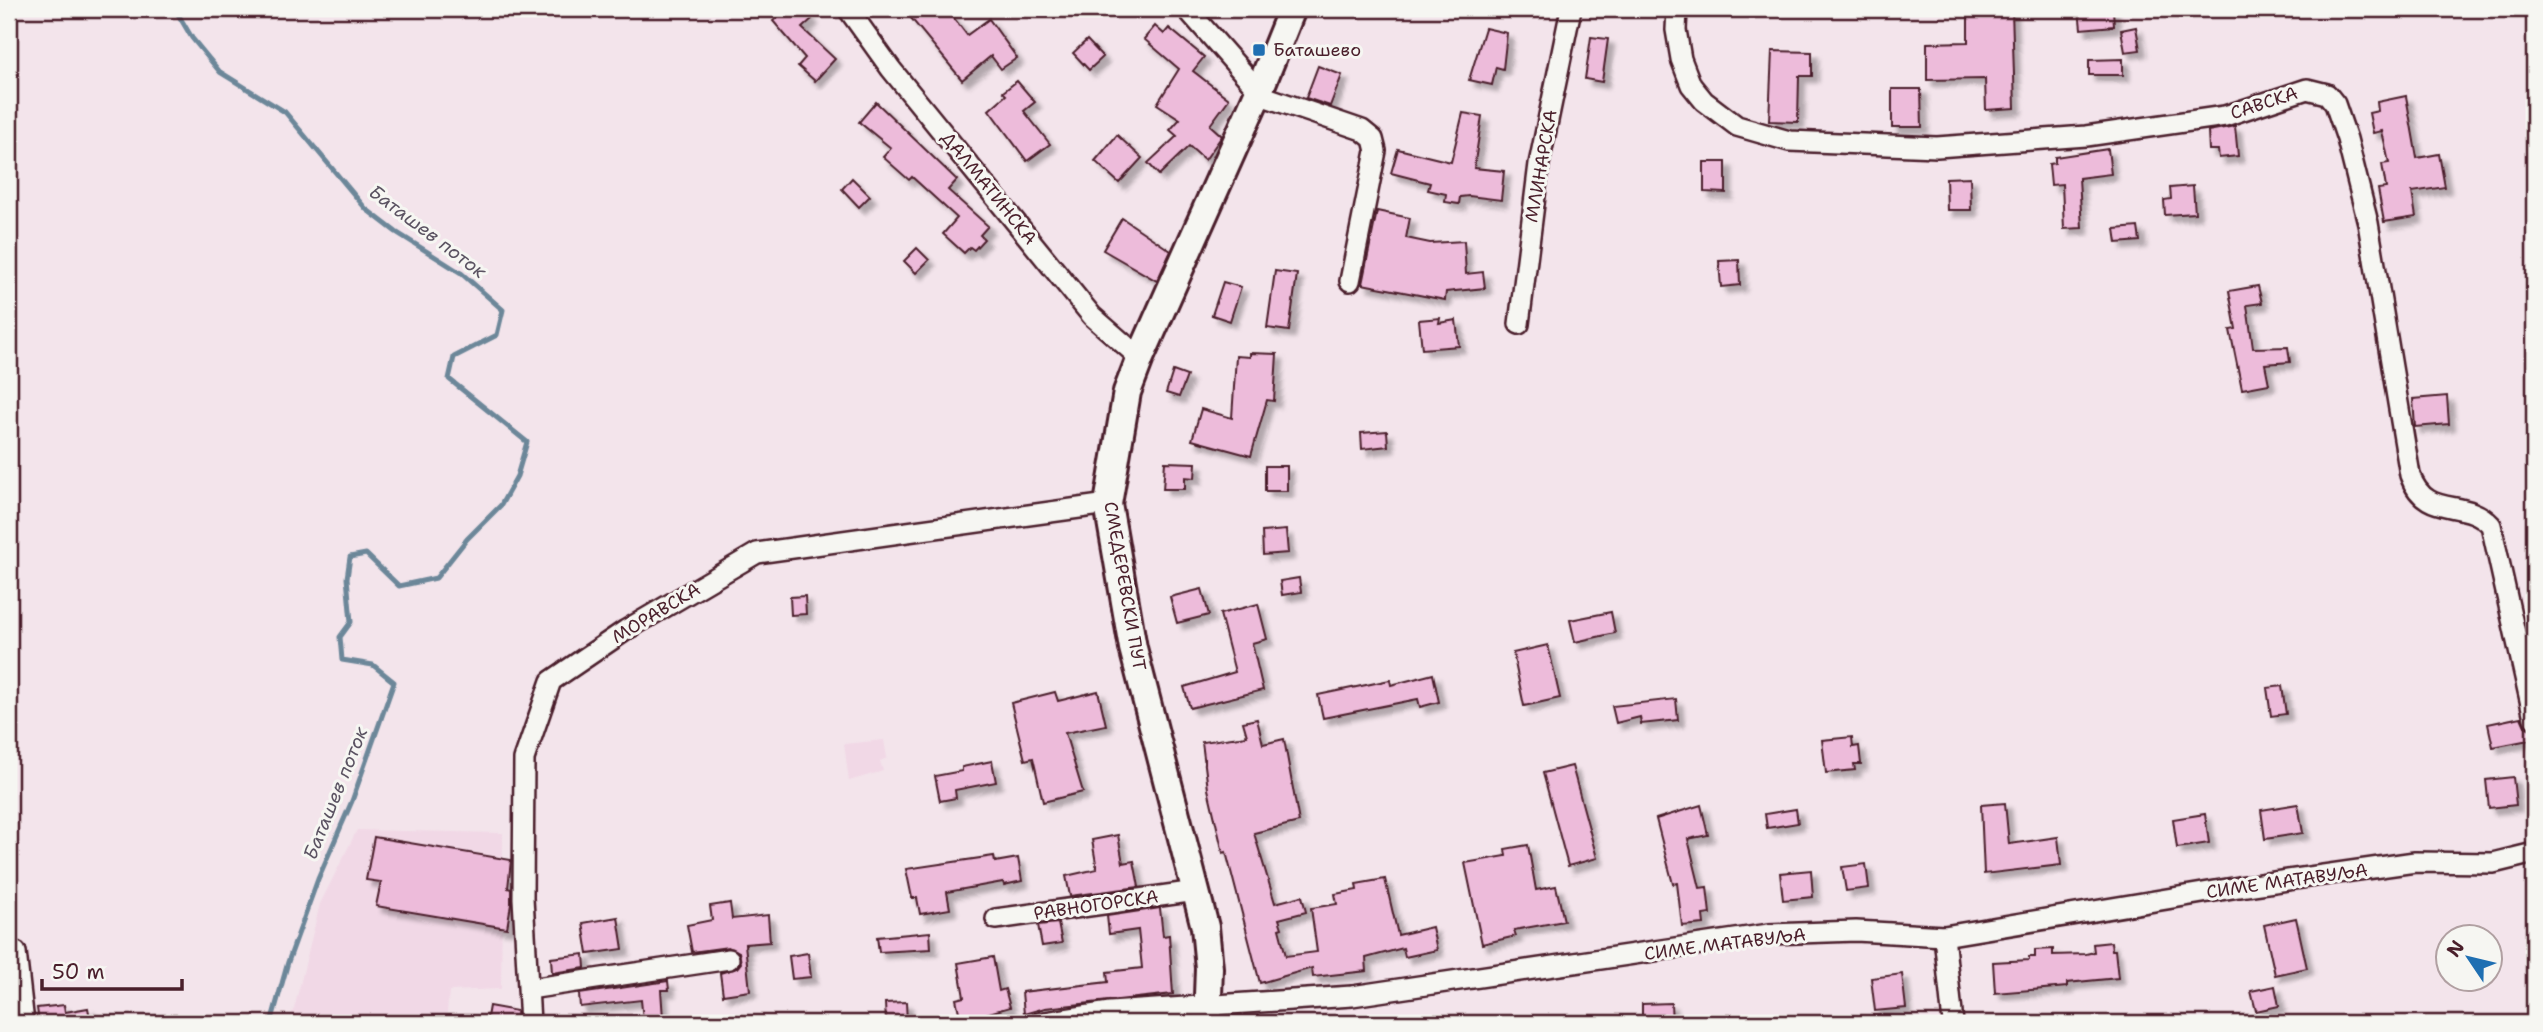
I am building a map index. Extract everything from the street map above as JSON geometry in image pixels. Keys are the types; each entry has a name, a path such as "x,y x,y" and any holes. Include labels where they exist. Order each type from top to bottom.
{"street":[{"name":"ДАЛМАТИНСКА","path":"848,9 891,69 1092,316 1140,358"},
{"path":"1187,9 1259,91 1269,98 1362,130 1373,139 1376,151 1350,281"},
{"name":"СМЕДЕРЕВСКИ ПУТ","path":"1208,1015 1205,927 1133,648 1108,503 1127,392 1259,91 1292,9"},
{"name":"МЛИНАРСКА","path":"1519,324 1539,164 1571,9"},
{"name":"САВСКА","path":"1677,9 1676,30 1681,59 1691,85 1704,101 1737,126 1789,141 1937,147 2087,136 2225,117 2307,89 2328,94 2335,104 2347,139 2368,223 2410,475 2417,491 2431,503 2478,513 2491,524 2534,718"},
{"name":"МОРАВСКА","path":"530,1023 523,898 524,759 551,681 626,630 757,553 1108,503"},
{"name":"СИМЕ МАТАВУЉА","path":"1039,1023 1110,1012 1208,1015 1483,979 1769,934 1856,931 1944,936 2415,862 2493,863 2534,853"},
{"name":"РАВНОГОРСКА","path":"996,919 1196,891"},
{"path":"1944,936 1953,1023"},
{"path":"16,952 24,1023"},
{"path":"529,989 729,959"}],"shaded area":[{"path":"884,740 887,758 880,761 883,771 849,781 844,744"},
{"path":"357,830 503,833 501,989 449,991 446,1023 286,1023 294,1009 320,904"}],"building":[{"path":"786,9 803,9 812,19 802,28 835,59 815,81 798,66 805,58 773,21"},
{"path":"920,9 947,9 967,35 989,19 1017,58 1001,69 991,56 962,80 910,17"},
{"path":"1968,9 2012,9 2015,108 1986,110 1985,79 1927,80 1927,43 1968,42"},
{"path":"2079,9 2113,9 2114,26 2081,29"},
{"path":"1155,26 1164,34 1169,28 1204,57 1193,71 1229,99 1210,125 1222,136 1205,160 1189,146 1159,175 1148,163 1177,136 1170,130 1180,119 1157,104 1179,69 1144,39"},
{"path":"2136,27 2140,50 2125,52 2121,30"},
{"path":"1485,28 1507,33 1503,69 1496,67 1492,85 1469,80"},
{"path":"1591,37 1608,39 1602,82 1585,79"},
{"path":"1087,40 1103,57 1089,70 1073,53"},
{"path":"1772,51 1812,52 1812,76 1799,76 1798,122 1769,121"},
{"path":"2123,59 2123,75 2089,75 2089,60"},
{"path":"1318,66 1342,75 1330,106 1306,98"},
{"path":"1017,81 1035,102 1024,111 1050,144 1027,161 989,110 1006,95 1003,92"},
{"path":"1892,89 1921,89 1922,127 1892,127"},
{"path":"2406,96 2417,158 2439,154 2445,187 2412,192 2416,217 2384,222 2378,189 2386,188 2382,164 2389,163 2382,131 2373,133 2369,113 2378,111 2377,102"},
{"path":"876,102 957,180 948,190 988,226 980,235 984,239 974,250 970,247 964,253 943,234 957,218 912,177 909,180 883,157 891,148 859,122"},
{"path":"1463,113 1482,116 1474,168 1504,171 1501,200 1469,196 1460,197 1459,204 1445,202 1446,194 1428,190 1430,183 1391,173 1398,149 1451,162"},
{"path":"2235,126 2238,156 2219,158 2218,150 2209,150 2208,131"},
{"path":"1117,135 1142,158 1119,183 1095,161"},
{"path":"2108,149 2111,174 2079,178 2082,228 2064,229 2062,184 2051,185 2049,164 2055,163 2055,157"},
{"path":"1704,162 1726,162 1726,193 1704,192"},
{"path":"1970,177 1971,210 1947,210 1946,178"},
{"path":"852,178 870,196 859,207 842,189"},
{"path":"2193,186 2195,213 2165,215 2164,200 2171,199 2170,188"},
{"path":"1377,211 1410,218 1406,238 1430,243 1464,241 1466,274 1483,272 1485,288 1446,292 1445,300 1362,284"},
{"path":"1122,218 1171,251 1157,281 1103,250"},
{"path":"2138,227 2140,241 2117,243 2115,229"},
{"path":"917,248 929,260 916,273 904,261"},
{"path":"1739,260 1740,285 1721,287 1719,261"},
{"path":"1275,271 1297,274 1289,331 1267,328"},
{"path":"1223,282 1241,287 1230,321 1212,315"},
{"path":"2258,286 2262,303 2247,305 2253,348 2288,347 2290,362 2265,364 2269,384 2242,389 2230,330 2236,329 2229,291"},
{"path":"1440,318 1439,323 1456,320 1459,346 1422,349 1419,320"},
{"path":"1250,353 1277,354 1274,401 1267,400 1251,456 1192,440 1201,409 1232,418 1236,356 1250,357"},
{"path":"1173,371 1187,376 1179,397 1166,393"},
{"path":"2447,396 2449,424 2415,427 2413,399"},
{"path":"1387,431 1388,446 1362,449 1361,433"},
{"path":"1165,462 1196,463 1195,478 1185,477 1185,489 1163,489"},
{"path":"1265,466 1287,466 1287,491 1265,491"},
{"path":"1286,530 1288,553 1263,555 1262,532"},
{"path":"1299,578 1301,592 1282,595 1280,581"},
{"path":"1202,589 1209,615 1177,623 1170,597"},
{"path":"805,596 806,614 791,615 790,597"},
{"path":"1258,604 1267,639 1252,643 1263,690 1190,708 1184,687 1235,672 1220,614"},
{"path":"1611,612 1615,633 1575,642 1570,620"},
{"path":"1548,645 1560,698 1524,706 1513,653"},
{"path":"1433,674 1439,702 1420,707 1418,699 1323,718 1318,695 1390,680 1391,685"},
{"path":"2282,686 2286,714 2271,716 2267,688"},
{"path":"1098,691 1106,725 1065,733 1083,792 1043,802 1033,758 1025,760 1011,703 1055,692 1058,701"},
{"path":"1676,699 1678,720 1641,724 1640,717 1616,723 1612,706"},
{"path":"2521,717 2525,726 2532,730 2534,739 2493,747 2488,724"},
{"path":"1257,719 1263,744 1284,739 1299,822 1254,833 1275,903 1302,896 1306,912 1279,919 1286,956 1317,952 1311,908 1337,904 1335,894 1357,890 1356,884 1385,879 1398,935 1432,927 1437,950 1405,957 1403,948 1366,958 1367,971 1313,977 1312,968 1260,983 1226,852 1223,853 1208,789 1202,742 1247,736 1243,722"},
{"path":"1852,737 1853,747 1859,746 1861,764 1854,764 1855,770 1826,773 1822,740"},
{"path":"992,761 996,782 955,790 956,798 940,801 935,776"},
{"path":"1572,766 1597,858 1568,866 1543,773"},
{"path":"2513,777 2516,805 2489,808 2486,780"},
{"path":"2005,803 2009,844 2058,837 2061,865 1984,874 1981,805"},
{"path":"2298,804 2303,833 2265,839 2261,810"},
{"path":"1701,805 1708,835 1688,839 1700,888 1707,887 1710,914 1703,915 1704,924 1682,926 1677,883 1673,884 1656,819"},
{"path":"1796,809 1798,823 1767,828 1765,814"},
{"path":"2205,814 2209,843 2177,848 2173,819"},
{"path":"1118,835 1123,863 1134,861 1139,887 1070,896 1066,876 1097,869 1092,840"},
{"path":"374,837 511,860 508,888 511,889 511,904 507,928 376,906 381,882 366,880"},
{"path":"1528,845 1536,890 1556,886 1564,921 1514,930 1516,936 1482,944 1465,863 1506,856 1505,849"},
{"path":"994,856 995,862 1018,858 1022,881 947,892 950,909 920,914 917,898 912,898 906,869"},
{"path":"1866,864 1869,888 1846,891 1842,867"},
{"path":"1811,870 1813,897 1783,900 1780,873"},
{"path":"730,903 732,919 768,915 770,942 745,944 750,991 723,995 720,973 737,968 741,963 739,952 728,947 692,952 687,925 712,920 710,906"},
{"path":"1160,908 1163,936 1169,935 1173,994 1045,1008 1024,1014 1022,992 1108,982 1107,972 1142,968 1138,930 1109,934 1107,916"},
{"path":"618,917 623,949 588,954 583,923"},
{"path":"2296,918 2307,968 2275,975 2264,925"},
{"path":"1058,923 1062,943 1042,946 1038,925"},
{"path":"930,932 931,949 879,952 877,937"},
{"path":"2111,942 2112,950 2115,950 2118,978 2067,983 2067,987 1995,993 1993,962 2029,960 2029,957 2035,957 2035,950 2053,949 2053,955 2086,954 2094,952 2093,944"},
{"path":"808,953 811,977 792,979 789,956"},
{"path":"584,954 585,968 552,973 551,958"},
{"path":"993,957 999,991 1005,989 1010,1007 961,1021 956,999 964,997 958,963"},
{"path":"1902,974 1906,1008 1875,1011 1871,978"},
{"path":"668,981 669,990 661,990 663,1018 643,1020 641,1000 580,1007 579,994"},
{"path":"2275,986 2279,1006 2256,1011 2251,991"},
{"path":"906,1002 907,1023 886,1023 885,1003"},
{"path":"1671,1003 1672,1023 1642,1023 1642,1004"},
{"path":"64,1005 65,1012 88,1008 91,1023 39,1023 37,1008"},
{"path":"489,1006 517,1011 518,1023 486,1023"}],"waterway":[{"name":"Баташев поток","path":"175,9 192,38 220,72 285,112 366,209 396,232 461,273 503,310 497,335 454,357 449,379 527,442 517,476 501,505 467,539 436,578 399,586 366,554 350,557 347,578 351,622 340,637 342,660 373,665 394,682 352,801 318,879 288,962 271,1023"}],"place":[{"name":"Баташево","path":"1259,50"}]}
